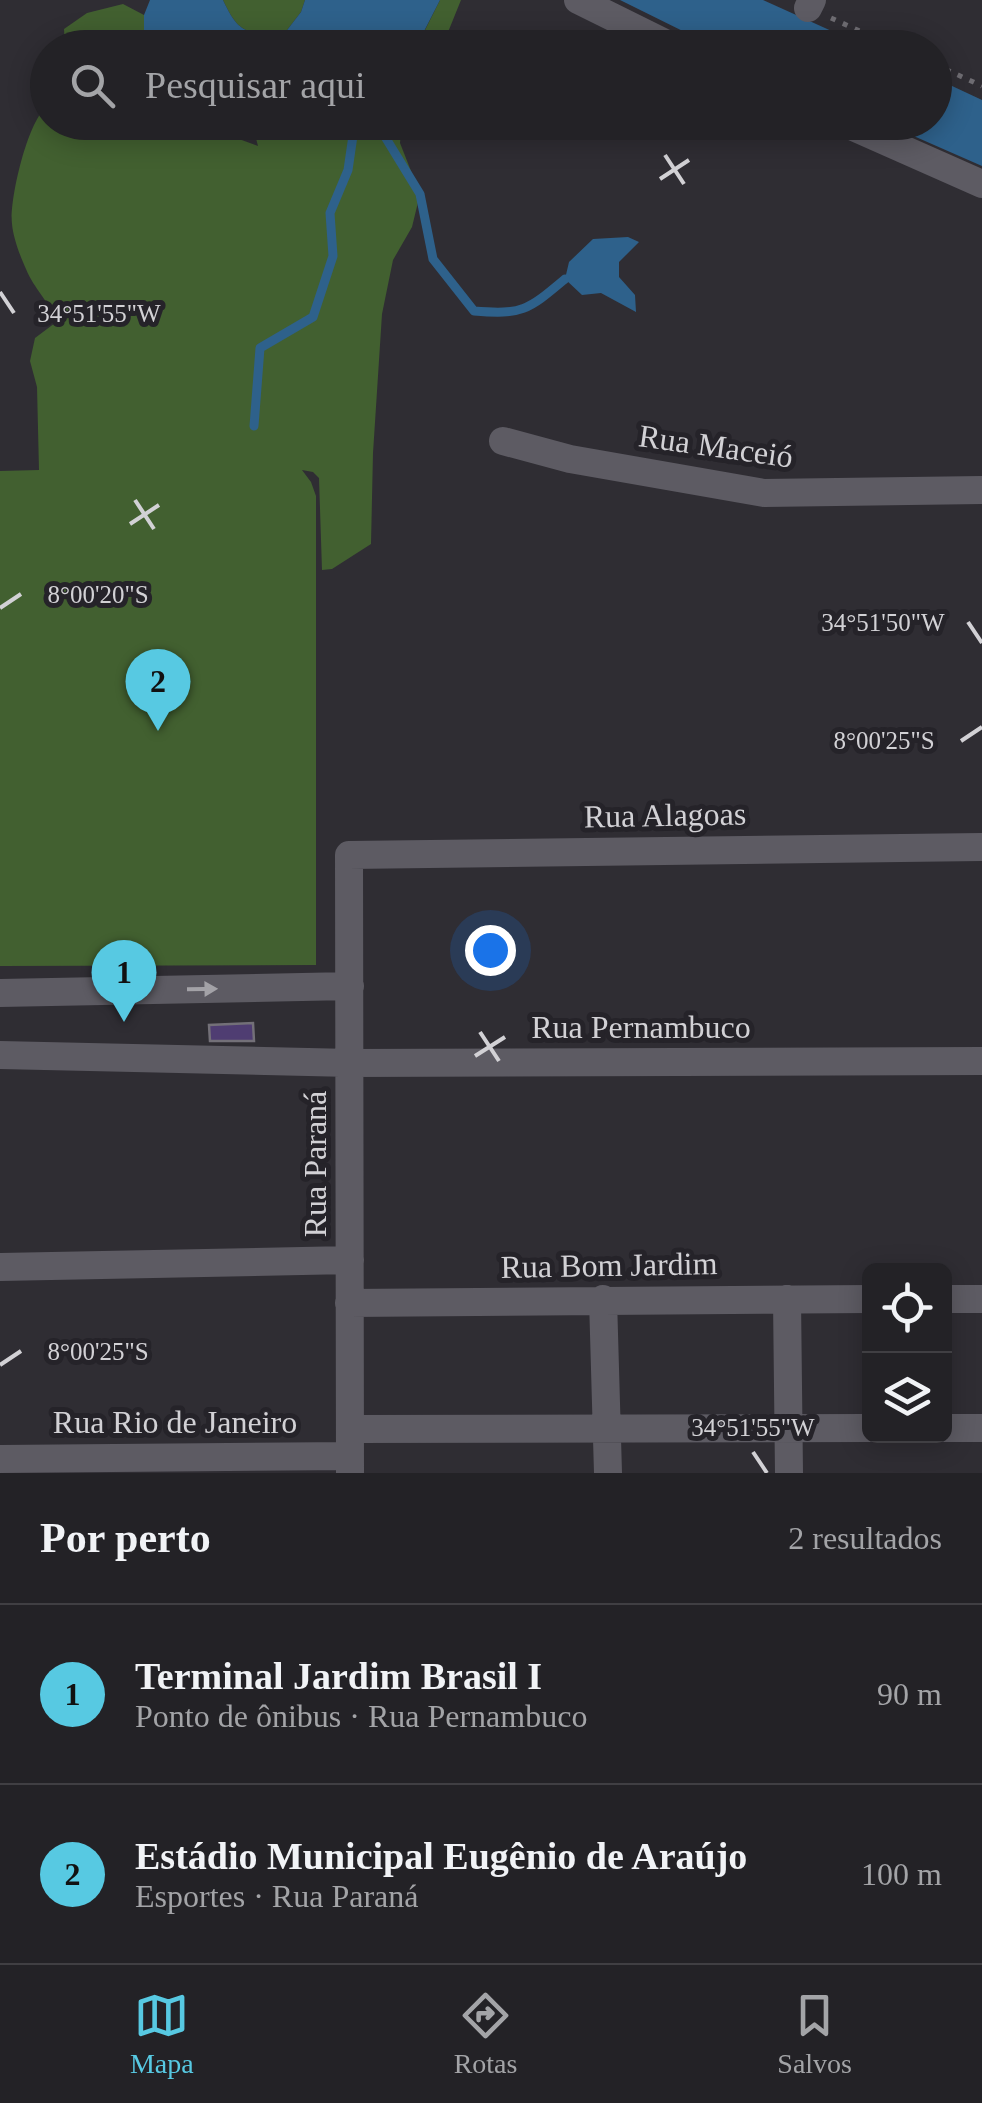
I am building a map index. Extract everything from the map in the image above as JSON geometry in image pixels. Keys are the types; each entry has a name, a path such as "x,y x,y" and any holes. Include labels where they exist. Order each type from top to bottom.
{"street":[{"path":"578,0 639,30"},
{"path":"883,140 982,184"},
{"name":"Rua Maceió","path":"503,441 570,458 764,493 982,490"},
{"name":"Rua Alagoas","path":"350,855 982,847"},
{"name":"Rua Paraná","path":"350,855 350,1452"},
{"path":"0,993 350,986"},
{"name":"Rua Pernambuco","path":"0,1055 350,1063 982,1061"},
{"path":"0,1267 350,1260"},
{"path":"787,1298 789,1473"},
{"path":"603,1299 608,1473"},
{"name":"Rua Bom Jardim","path":"349,1303 862,1299"},
{"path":"952,1299 982,1299"},
{"name":"Rua Rio de Janeiro","path":"0,1459 350,1452 606,1428 862,1428"},
{"path":"952,1428 982,1428"}],"path":[{"path":"810,4 861,30"},
{"path":"952,72 982,86"}],"green space":[{"path":"223,0 305,0 287,30 246,30 234,20"},
{"path":"440,0 461,0 449,30 425,30"},
{"path":"123,4 144,15 144,30 64,30 87,13"},
{"path":"30,135 30,140 242,140 258,146 256,140 400,140 420,194 412,227 393,260 382,314 371,544 332,569 322,570 319,478 302,470 316,496 316,965 0,966 0,471 39,470 37,387 30,361 35,338 55,323 21,258 12,224 17,180"}],"water":[{"path":"150,0 223,0 234,20 246,30 144,30"},
{"path":"305,0 440,0 425,30 287,30"},
{"path":"620,0 763,0 829,30 681,30"},
{"path":"952,86 982,100 982,166 923,140 952,140"},
{"path":"628,237 639,242 619,262 619,277 635,295 636,312 601,293 582,295 565,279 569,262 593,239"}],"building":[{"path":"253,1023 254,1041 210,1041 209,1025"}],"waterway":[{"path":"254,426 260,348 313,317 333,256 330,213 348,170 352,140"},
{"path":"387,140 420,194 433,259 474,311 524,308 565,279"}],"place":[{"name":"Estádio Municipal Eugênio de Araújo","path":"158,731"},
{"name":"Terminal Jardim Brasil I","path":"124,1022"}]}
